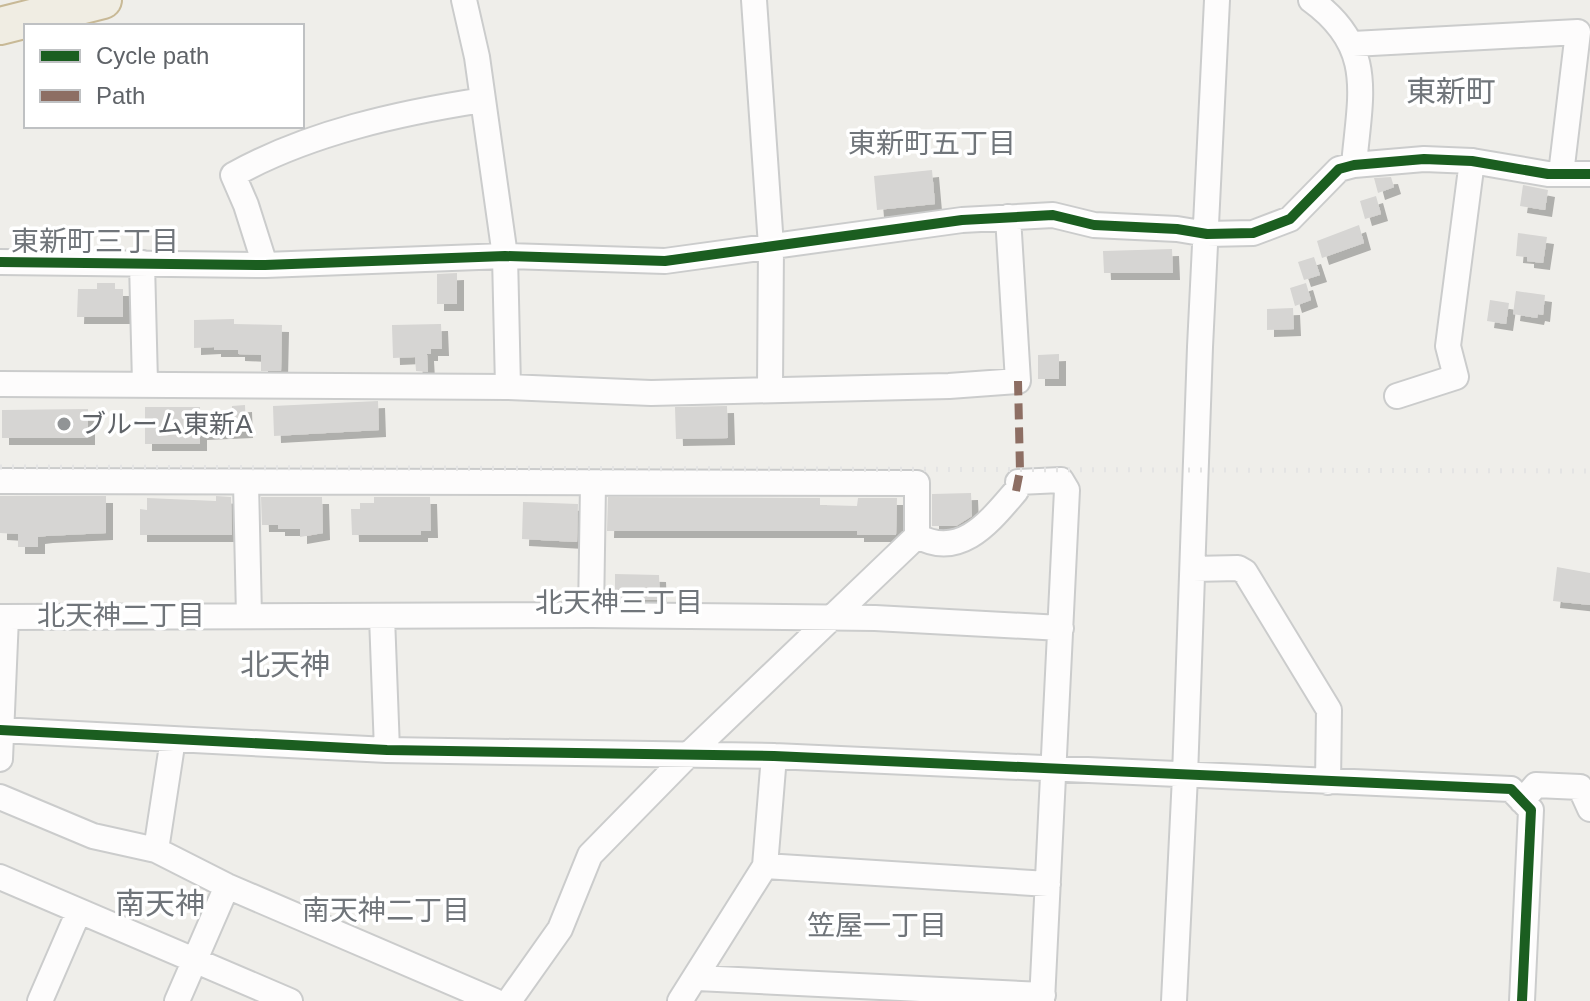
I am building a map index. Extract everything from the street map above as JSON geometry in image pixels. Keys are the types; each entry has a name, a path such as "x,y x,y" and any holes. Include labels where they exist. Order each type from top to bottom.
{"highway":[{"path":"0,26 103,0"}],"street":[{"path":"464,0 483,100 505,256 508,387"},
{"path":"754,0 771,246 770,388"},
{"path":"1174,1001 1217,0"},
{"path":"1327,5 1353,44 1359,64 1354,165"},
{"path":"1353,44 1578,32 1561,174"},
{"path":"265,265 233,175 299,146 350,129 483,100"},
{"path":"0,262 265,265 505,256 665,261 962,220 1053,215 1094,225 1177,229 1207,234 1253,233 1290,219 1339,169 1354,165 1424,159 1472,161 1561,174 1590,174"},
{"path":"1397,396 1456,377 1448,346 1472,161"},
{"path":"0,384 508,387 651,393 949,386 1018,381 1008,217"},
{"path":"142,263 145,383"},
{"path":"697,978 1043,998 1067,490 1061,480 1017,486 982,529 955,542 929,543 917,536"},
{"path":"0,481 917,483 917,536 686,757 590,855 560,929 509,1001"},
{"path":"246,483 249,616"},
{"path":"591,615 593,484"},
{"path":"1193,569 1238,568 1245,572 1329,710 1328,782"},
{"path":"0,759 3,617 591,615 875,618 1061,628"},
{"path":"382,617 387,750"},
{"path":"1,730 387,750 774,756 1511,789 1531,810 1522,1001"},
{"path":"156,850 173,739"},
{"path":"680,1001 765,866 774,756"},
{"path":"1522,801 1536,785 1580,787 1590,809"},
{"path":"0,797 93,836 156,850 227,886 495,1001"},
{"path":"765,866 1048,884"},
{"path":"0,877 290,1001"},
{"path":"177,1001 227,886"},
{"path":"40,1001 79,911"}],"building":[{"path":"932,170 935,204 877,210 874,176"},
{"path":"1391,177 1394,187 1378,193 1374,178"},
{"path":"1523,185 1548,190 1545,210 1520,206"},
{"path":"1376,196 1381,214 1365,219 1360,201"},
{"path":"1359,225 1364,243 1322,258 1317,241"},
{"path":"1518,233 1547,237 1543,263 1516,256"},
{"path":"1172,249 1173,273 1104,273 1103,251"},
{"path":"1314,257 1320,275 1304,280 1298,262"},
{"path":"457,273 457,304 437,304 437,274"},
{"path":"97,283 115,283 115,289 123,289 123,317 77,317 78,289 97,289"},
{"path":"1306,283 1311,300 1295,306 1290,288"},
{"path":"1516,291 1545,295 1543,315 1538,314 1537,318 1513,314"},
{"path":"1490,300 1509,303 1506,324 1487,321"},
{"path":"1293,308 1294,329 1267,330 1267,309"},
{"path":"234,319 234,324 282,325 281,371 261,371 261,355 238,354 238,350 214,350 214,347 194,348 194,320"},
{"path":"441,324 442,349 431,349 431,354 427,354 428,372 416,371 415,357 393,358 392,325"},
{"path":"1059,354 1059,379 1038,379 1038,355"},
{"path":"378,401 379,430 274,436 273,406"},
{"path":"245,405 246,431 200,433 200,444 145,444 145,407 200,407 200,412 232,411 232,406"},
{"path":"727,406 728,438 676,439 675,407"},
{"path":"88,409 88,438 2,438 2,410"},
{"path":"971,493 972,516 956,526 932,526 932,494"},
{"path":"0,496 106,496 106,533 38,537 38,547 18,547 18,534 0,533"},
{"path":"216,496 231,497 232,535 140,535 140,509 147,510 147,498 216,501"},
{"path":"261,497 322,497 323,533 300,537 300,529 262,525"},
{"path":"374,497 430,497 431,531 421,531 421,535 352,535 351,509 360,509 360,503 374,503"},
{"path":"608,497 820,498 820,505 857,506 858,498 897,498 896,535 857,535 857,531 607,531"},
{"path":"523,502 578,504 577,542 522,539"},
{"path":"1557,567 1590,573 1590,605 1553,601"},
{"path":"615,574 659,575 660,600 615,600"}],"railway":[{"path":"0,467 1590,471"}],"marked path":[{"path":"1016,491 1020,471 1018,381"}],"cycle path":[{"path":"0,262 265,265 505,256 665,261 962,220 1053,215 1094,225 1177,229 1207,234 1253,233 1290,219 1339,169 1354,165 1424,159 1472,161 1548,174 1590,174"},
{"path":"0,730 387,750 774,756 1511,789 1531,810 1522,1001"}],"place":[{"name":"ブルーム東新A","path":"64,424"}],"district":[{"name":"東新町","path":"1451,91"},
{"name":"東新町五丁目","path":"932,143"},
{"name":"東新町三丁目","path":"95,241"},
{"name":"北天神三丁目","path":"619,602"},
{"name":"北天神二丁目","path":"121,615"},
{"name":"北天神","path":"285,664"},
{"name":"南天神","path":"160,903"},
{"name":"南天神二丁目","path":"386,910"},
{"name":"笠屋一丁目","path":"877,925"}]}
